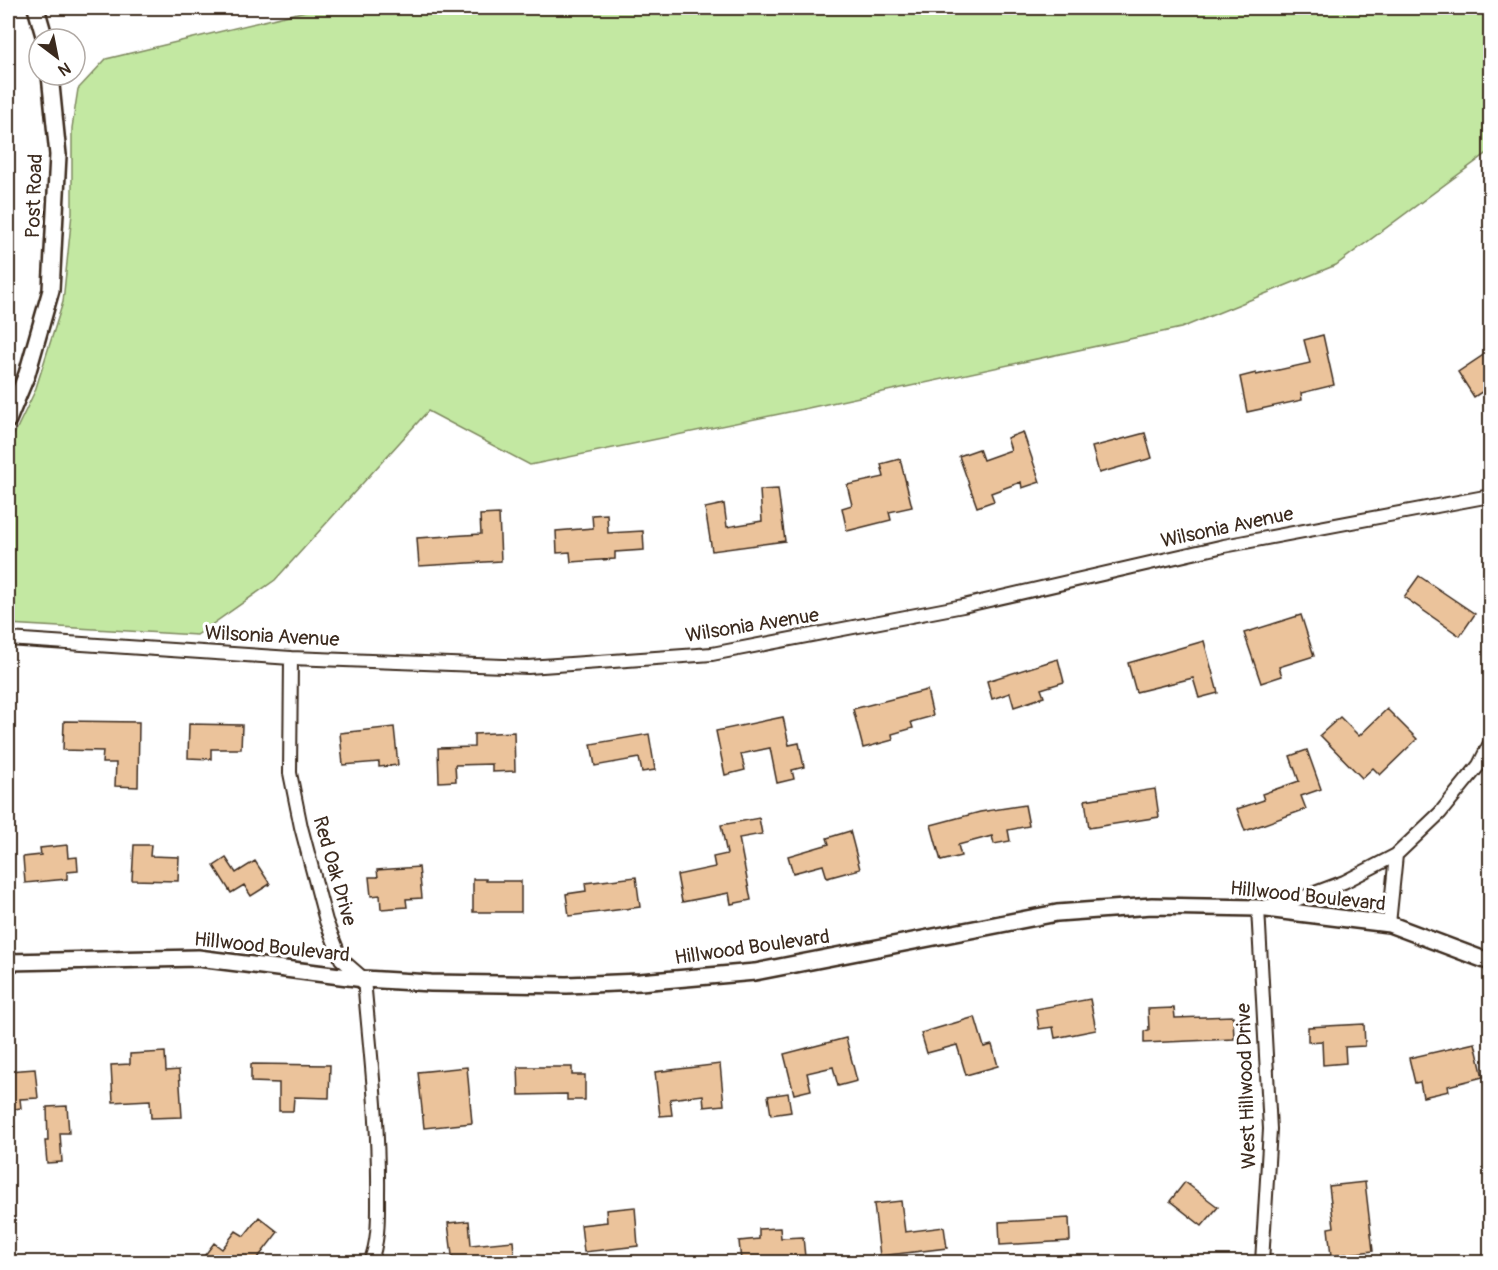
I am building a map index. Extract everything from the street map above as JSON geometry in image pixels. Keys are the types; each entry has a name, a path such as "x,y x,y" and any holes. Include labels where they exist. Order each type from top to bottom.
{"street":[{"path":"36,8 42,27"},
{"name":"Post Road","path":"8,420 27,374 51,290 58,155 51,87"},
{"name":"Wilsonia Avenue","path":"8,639 291,658 528,667 712,654 963,606 1215,548 1491,496"},
{"name":"Red Oak Drive","path":"291,658 290,774 301,827 326,921 341,959 364,978"},
{"path":"1258,908 1296,900 1344,882 1396,855 1440,813 1479,765 1491,743"},
{"path":"1389,924 1396,855"},
{"name":"Hillwood Boulevard","path":"8,962 198,958 364,978 488,984 567,985 640,982 754,972 1057,913 1152,906 1258,908 1389,924 1491,962"},
{"name":"West Hillwood Drive","path":"1258,908 1270,1129 1262,1263"},
{"path":"364,978 379,1159 378,1216 374,1254 370,1263"}],"green space":[{"path":"318,8 1490,8 1490,151 1336,265 1181,328 530,465 428,411 275,580 197,635 8,624 8,447 35,391 63,302 72,213 72,128 78,89 87,87 87,79 106,59"}],"building":[{"path":"1323,335 1334,385 1301,393 1302,400 1247,412 1240,377 1310,363 1304,340"},
{"path":"1491,350 1491,386 1474,397 1458,372"},
{"path":"1023,432 1040,482 1022,488 1021,482 991,493 994,501 977,507 959,456 979,449 983,460 1011,450 1007,438"},
{"path":"1145,433 1152,458 1099,473 1092,447"},
{"path":"900,459 912,507 889,512 891,520 847,531 842,508 852,505 847,485 884,477 881,464"},
{"path":"778,489 785,541 712,551 705,508 724,504 727,527 762,521 760,490"},
{"path":"499,514 501,561 419,566 417,538 481,534 480,515"},
{"path":"607,514 608,533 643,531 644,550 615,552 615,559 571,562 570,552 557,553 556,531 593,528 592,515"},
{"path":"1419,576 1475,614 1460,636 1404,597"},
{"path":"1301,615 1314,656 1279,667 1282,676 1261,683 1244,633"},
{"path":"1204,641 1218,693 1199,698 1193,678 1136,692 1128,663"},
{"path":"1058,659 1064,682 1041,689 1044,697 1014,707 1010,693 992,699 987,681"},
{"path":"927,690 933,716 911,722 913,728 892,734 893,740 863,748 853,709"},
{"path":"1387,709 1417,739 1380,775 1373,768 1362,778 1320,735 1340,717 1359,736"},
{"path":"783,717 789,745 799,743 804,767 792,770 794,779 777,783 770,748 741,754 745,770 725,775 716,731"},
{"path":"64,721 139,722 138,787 115,786 116,763 102,763 103,751 63,750"},
{"path":"189,724 242,725 241,749 211,749 211,759 188,758"},
{"path":"394,727 398,765 379,767 379,762 343,765 340,733"},
{"path":"514,732 515,771 492,772 492,764 455,765 456,781 439,782 438,748 474,747 474,734"},
{"path":"649,734 655,770 642,772 639,758 595,766 591,744"},
{"path":"1307,750 1321,789 1301,796 1306,809 1245,831 1237,809 1264,800 1262,794 1299,781 1290,756"},
{"path":"1155,789 1159,817 1089,828 1085,800"},
{"path":"1025,805 1029,826 1008,830 1010,841 994,844 992,836 958,845 961,856 941,861 931,825 980,812"},
{"path":"759,818 762,834 739,838 751,900 731,904 729,893 682,902 677,875 715,867 713,857 727,854 721,825"},
{"path":"850,831 860,869 827,878 823,865 793,873 788,856 829,844 827,838"},
{"path":"67,845 68,858 77,857 78,871 67,872 67,879 25,883 23,857 41,855 40,848"},
{"path":"134,845 151,845 150,856 179,857 178,881 132,880"},
{"path":"226,858 236,873 255,861 270,884 251,896 244,885 231,893 214,866"},
{"path":"419,867 422,898 406,899 407,907 381,909 380,895 371,896 369,877 378,877 377,870"},
{"path":"636,877 640,907 569,916 566,894 586,891 585,883"},
{"path":"473,879 521,881 521,912 473,912"},
{"path":"1090,999 1096,1030 1055,1038 1053,1027 1039,1029 1036,1009"},
{"path":"1174,1008 1175,1018 1233,1016 1234,1039 1144,1043 1144,1031 1149,1030 1148,1009"},
{"path":"975,1017 984,1047 992,1045 998,1066 966,1075 957,1045 927,1053 921,1033"},
{"path":"1364,1024 1365,1046 1345,1047 1346,1063 1323,1065 1322,1041 1308,1042 1308,1027"},
{"path":"846,1038 857,1081 838,1086 833,1067 807,1073 811,1090 794,1094 784,1054"},
{"path":"1475,1043 1483,1077 1448,1086 1449,1091 1423,1097 1420,1082 1415,1083 1409,1058"},
{"path":"165,1052 166,1071 179,1070 182,1117 151,1118 150,1100 113,1102 111,1065 130,1064 130,1054"},
{"path":"251,1064 330,1065 329,1098 294,1097 293,1111 279,1111 279,1083 251,1082"},
{"path":"720,1064 724,1105 704,1107 703,1095 670,1099 672,1115 660,1116 655,1072"},
{"path":"467,1067 472,1123 424,1128 418,1072"},
{"path":"518,1067 572,1067 572,1075 585,1075 585,1100 567,1100 567,1094 519,1095"},
{"path":"35,1069 38,1098 20,1099 21,1108 8,1110 8,1071"},
{"path":"788,1093 791,1112 771,1115 768,1096"},
{"path":"67,1106 69,1133 60,1133 62,1162 47,1163 45,1141 48,1141 47,1107"},
{"path":"1185,1182 1218,1207 1202,1226 1170,1201"},
{"path":"1365,1182 1373,1251 1331,1256 1328,1228 1334,1227 1329,1186"},
{"path":"901,1201 905,1232 944,1227 947,1248 880,1256 874,1204"},
{"path":"635,1207 638,1246 584,1252 581,1225 607,1222 606,1210"},
{"path":"259,1217 278,1232 254,1263 199,1263 214,1243 222,1249 236,1231 244,1236"},
{"path":"1069,1218 1070,1241 1000,1245 999,1222"},
{"path":"469,1221 471,1245 513,1241 515,1263 453,1263 448,1223"},
{"path":"780,1228 781,1238 803,1237 805,1257 741,1261 739,1241 759,1239 759,1229"}]}
